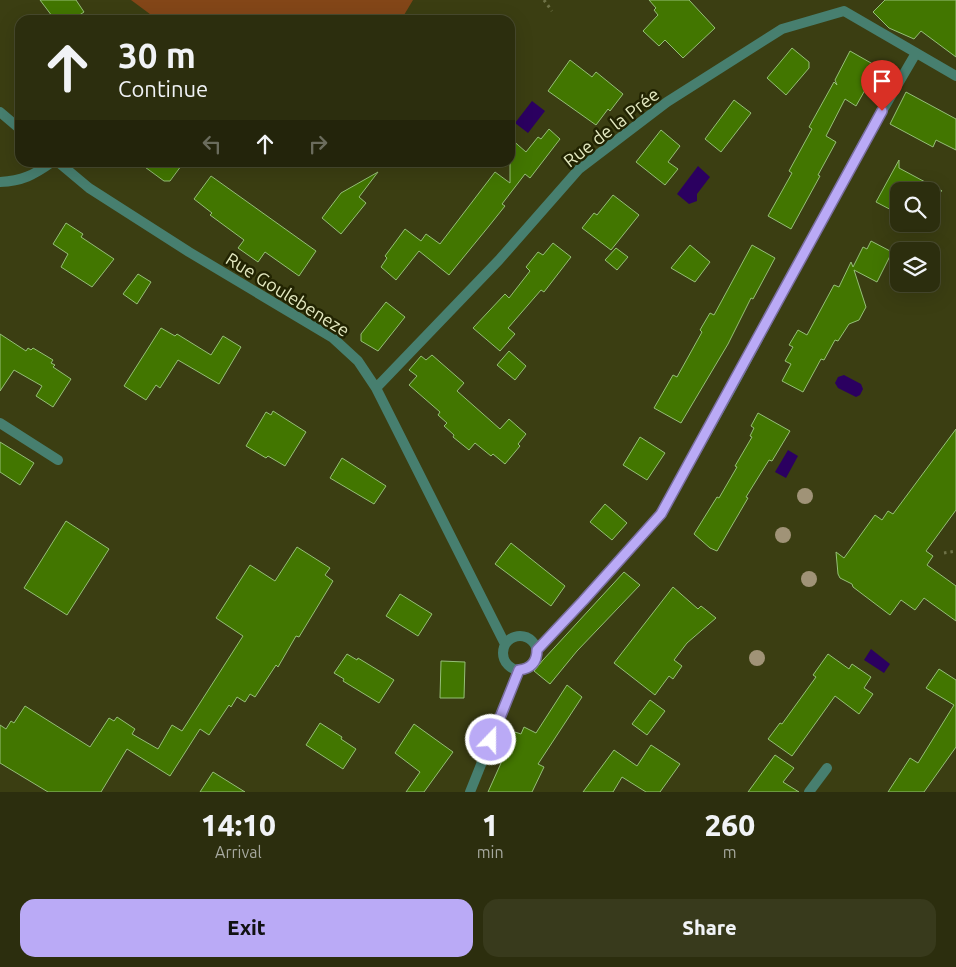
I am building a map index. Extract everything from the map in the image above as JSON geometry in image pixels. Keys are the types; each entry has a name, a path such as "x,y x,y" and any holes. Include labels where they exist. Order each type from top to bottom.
{"street":[{"name":"Rue de la Prée","path":"376,388 499,260 579,169 668,102 782,29 844,11 916,53"},
{"path":"537,650 661,514 863,144 916,53 956,76"},
{"path":"0,112 15,126"},
{"path":"0,182 14,181 35,174 45,167"},
{"name":"Rue Goulebeneze","path":"64,167 89,188 333,338 358,361 376,388 504,644"},
{"path":"0,423 58,460"},
{"path":"514,636 531,640 537,650 536,660 533,665 524,670 513,669 504,662 502,656 504,644 514,636"},
{"path":"470,792 519,670"},
{"path":"809,792 827,768"}],"path":[{"path":"544,0 552,11"},
{"path":"944,553 956,552"}],"shaded area":[{"path":"131,0 413,0 404,15 151,15"},
{"path":"532,101 545,111 528,133 515,123"},
{"path":"698,166 710,177 697,194 697,201 689,204 677,194"},
{"path":"844,375 861,384 863,389 860,395 856,397 838,388 835,383 838,377"},
{"path":"788,450 798,456 786,478 775,472"},
{"path":"871,649 890,664 884,673 864,660"}],"building":[{"path":"40,0 76,0 84,12 80,15 51,15"},
{"path":"649,0 689,0 715,28 683,58 665,40 659,46 643,31 658,15 654,10 656,8"},
{"path":"885,0 956,0 956,57 921,31 914,39 889,28 873,12"},
{"path":"792,48 809,62 809,68 786,95 767,78"},
{"path":"850,51 878,67 856,106 845,99 826,136 836,142 791,229 768,216 792,173 789,171 812,129 809,127 834,82 837,85 835,80"},
{"path":"570,60 592,77 596,72 623,94 596,125 548,91"},
{"path":"906,92 956,119 956,150 936,140 933,147 890,124"},
{"path":"734,100 751,113 721,152 705,139"},
{"path":"549,129 560,139 530,178 525,174 502,204 505,206 449,275 419,251 396,280 381,267 387,258 385,256 405,229 421,241 426,234 440,244 495,172 510,183 510,167 515,167 515,142 526,152 538,137 541,139"},
{"path":"661,130 680,146 668,162 678,169 665,185 636,162"},
{"path":"899,160 899,168 925,182 890,182 890,209 876,202"},
{"path":"145,167 180,167 170,181 164,181"},
{"path":"378,172 359,197 366,203 341,234 322,218 341,193"},
{"path":"211,176 316,251 299,276 265,252 258,262 238,248 244,240 210,215 212,213 194,199"},
{"path":"613,195 639,215 611,250 582,228 594,213 597,215"},
{"path":"66,223 83,234 81,237 114,259 92,287 61,267 68,254 53,244"},
{"path":"871,241 890,251 890,256 877,282 854,270 866,307 859,320 849,324 838,341 835,340 824,360 821,359 803,392 782,381 791,364 785,361 793,347 789,345 798,330 807,335 834,285 839,287 851,262 853,267 863,247 867,249"},
{"path":"553,243 571,257 544,292 541,290 508,328 515,334 500,351 473,328 505,294 509,298 530,271 526,267 538,252 543,255"},
{"path":"690,245 710,262 695,282 671,268"},
{"path":"752,245 775,258 753,299 751,298 728,344 681,423 654,408 673,375 677,377 702,332 700,330 710,313 714,315"},
{"path":"616,248 628,257 617,270 605,260"},
{"path":"138,274 151,282 137,304 123,294"},
{"path":"386,302 405,317 378,351 361,341 361,334"},
{"path":"161,328 175,336 177,334 211,355 223,336 241,347 219,384 178,360 160,388 156,385 146,400 124,386"},
{"path":"0,334 26,351 28,348 31,350 33,348 53,360 51,363 55,365 53,367 71,379 53,407 36,396 42,386 14,370 0,391"},
{"path":"509,351 526,366 515,380 497,365"},
{"path":"432,355 464,383 457,391 500,429 509,419 526,434 518,444 520,446 505,464 475,443 469,450 453,437 454,435 444,426 447,423 438,415 440,412 409,385 417,376 409,370 421,356 426,360"},
{"path":"273,411 306,432 285,466 268,456 266,458 246,446 266,412 271,415"},
{"path":"758,413 790,431 772,461 769,460 746,497 748,498 717,551 710,548 694,534 717,497 719,498 737,467 735,466 752,437 750,436 754,428 751,426"},
{"path":"956,429 956,510 926,551 933,556 927,565 956,586 956,621 924,598 915,610 901,600 890,615 853,587 852,584 840,578 836,552 844,558 875,515 882,520 888,511 893,514"},
{"path":"640,437 665,453 647,480 623,465"},
{"path":"0,442 34,463 20,485 0,472"},
{"path":"342,458 386,486 374,504 330,478"},
{"path":"605,504 627,523 612,540 590,522"},
{"path":"66,521 109,549 67,615 24,588"},
{"path":"511,543 565,586 551,606 495,564"},
{"path":"297,547 330,568 325,575 333,581 299,637 296,636 278,667 276,665 255,697 250,694 245,702 237,697 231,707 229,705 209,735 200,729 170,776 127,749 101,792 48,792 0,763 0,725 6,729 11,721 14,723 25,706 90,747 109,718 114,721 117,717 135,729 132,734 158,749 172,725 182,731 243,636 216,618 250,565 275,581"},
{"path":"624,572 640,585 577,651 550,684 534,671"},
{"path":"673,587 698,609 701,606 716,618 687,643 674,660 682,666 673,679 669,676 655,695 614,663"},
{"path":"400,594 432,614 418,636 386,616"},
{"path":"347,654 357,660 358,658 394,680 379,703 343,681 344,679 334,673"},
{"path":"828,654 849,669 852,664 871,677 864,688 873,694 859,714 835,696 792,756 768,739 780,723 782,724 816,677 813,675"},
{"path":"441,661 465,662 464,698 440,698"},
{"path":"939,669 956,680 956,747 924,792 888,792 910,758 918,763 954,705 926,688"},
{"path":"567,685 582,697 538,764 544,767 532,792 488,792 515,732 521,734 524,727 536,733"},
{"path":"650,700 665,711 647,735 632,724"},
{"path":"320,723 342,737 341,739 356,749 343,769 306,745"},
{"path":"414,724 453,752 424,792 406,792 420,772 395,753"},
{"path":"651,745 680,764 660,792 646,792 622,777 613,792 583,792 614,750 637,766"},
{"path":"775,755 794,768 783,782 799,792 748,792"},
{"path":"213,772 245,792 200,792"}],"route":[{"path":"491,740 519,670 524,670 533,665 536,660 537,650 661,514 882,111"}]}
